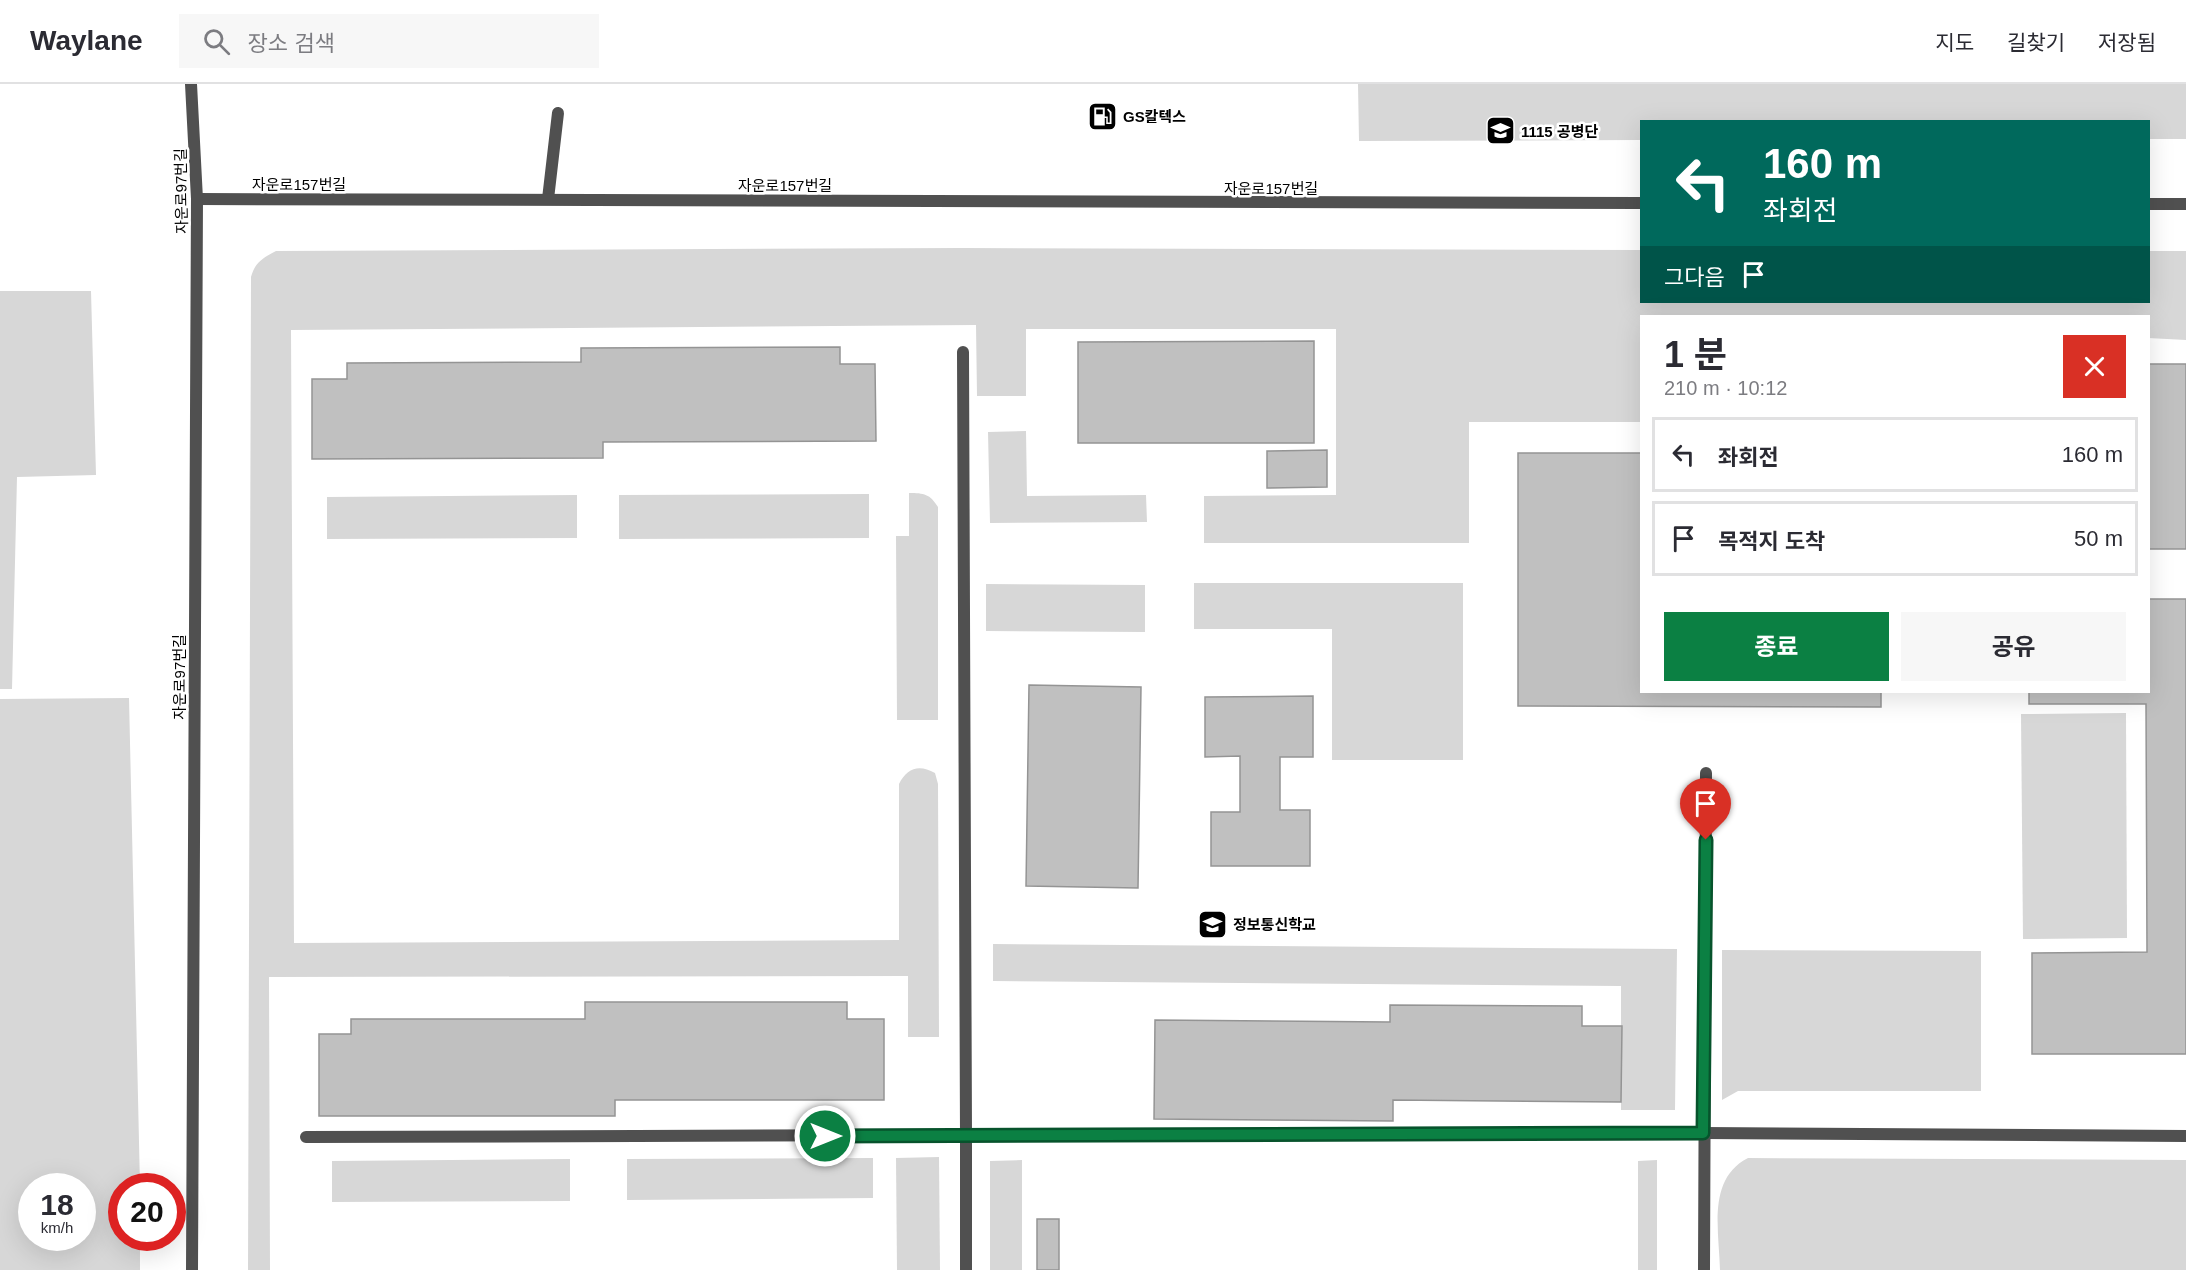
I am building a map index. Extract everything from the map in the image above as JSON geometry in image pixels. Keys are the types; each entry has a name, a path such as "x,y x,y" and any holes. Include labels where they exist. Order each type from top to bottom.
{"street":[{"name":"자운로97번길","path":"192,84 197,199 192,1270"},
{"path":"548,199 558,113"},
{"name":"자운로157번길","path":"197,199 1640,203"},
{"path":"2150,204 2186,204"},
{"path":"963,352 966,1270"},
{"path":"1704,1270 1706,773"},
{"path":"306,1137 1703,1133 2186,1136"}],"shaded area":[{"name":"1115 공병단","path":"1358,84 2186,84 2186,139 2150,139 2150,120 1640,120 1640,140 1359,141"},
{"path":"962,248 1640,250 1640,303 2150,303 2150,251 2186,251 2186,340 2150,338 2150,315 1640,315 1640,422 1469,422 1469,543 1204,543 1204,496 1336,495 1336,329 1026,329 1026,396 977,396 976,325 291,330 294,943 899,940 899,784 906,774 919,768 935,773 938,784 939,1037 908,1037 908,976 269,977 270,1270 248,1270 251,277 257,264 276,251"},
{"path":"0,291 91,291 96,475 17,477 12,689 0,689"},
{"path":"1026,431 1027,496 1146,495 1147,522 990,523 988,432"},
{"path":"909,493 926,495 938,507 938,720 897,720 896,536 909,536"},
{"path":"869,494 869,538 619,539 619,495"},
{"path":"577,495 577,538 327,539 327,497"},
{"path":"1194,583 1463,583 1463,760 1332,760 1332,629 1194,629"},
{"path":"986,584 1145,585 1145,632 986,631"},
{"path":"129,698 140,1173 108,1173 108,1251 140,1251 140,1270 0,1270 0,699"},
{"path":"2126,713 2127,938 2023,939 2021,714"},
{"path":"993,944 1677,949 1675,1110 1621,1110 1621,986 993,981"},
{"path":"1722,950 1981,951 1981,1091 1738,1091 1722,1100"},
{"path":"939,1157 940,1270 897,1270 896,1158"},
{"path":"873,1158 873,1198 627,1200 627,1159"},
{"path":"1748,1158 2186,1160 2186,1270 1720,1270 1718,1207 1721,1192 1726,1179 1735,1167"},
{"path":"570,1159 570,1201 332,1202 332,1161"},
{"path":"1022,1160 1022,1270 990,1270 990,1161"},
{"path":"1657,1160 1657,1270 1638,1270 1638,1161"}],"building":[{"path":"1314,341 1314,443 1078,443 1078,342"},
{"path":"840,347 840,364 875,364 876,441 603,442 603,458 312,459 312,379 347,379 347,363 581,362 581,348"},
{"path":"2150,364 2186,364 2186,549 2150,549"},
{"path":"1327,450 1327,487 1267,488 1267,451"},
{"path":"1518,453 1640,453 1640,693 1881,693 1881,707 1518,706"},
{"path":"2150,599 2186,599 2186,1054 2032,1054 2032,953 2147,952 2146,704 2029,704 2029,693 2150,693"},
{"path":"1029,685 1141,687 1138,888 1026,886"},
{"path":"1313,696 1313,757 1280,757 1280,810 1310,810 1310,866 1211,866 1211,812 1240,812 1240,756 1205,757 1205,697"},
{"path":"585,1002 847,1002 847,1019 884,1019 884,1100 615,1100 615,1116 319,1116 319,1034 351,1034 351,1019 585,1019"},
{"path":"1390,1005 1582,1006 1582,1026 1622,1026 1621,1102 1393,1100 1393,1121 1154,1119 1155,1020 1390,1022"},
{"path":"1037,1219 1059,1219 1059,1270 1037,1270"}],"place":[{"name":"GS칼텍스","path":"1102,116"},
{"name":"1115 공병단","path":"1500,131"},
{"name":"정보통신학교","path":"1212,924"}],"route":[{"path":"825,1136 1703,1133 1706,840"}]}
